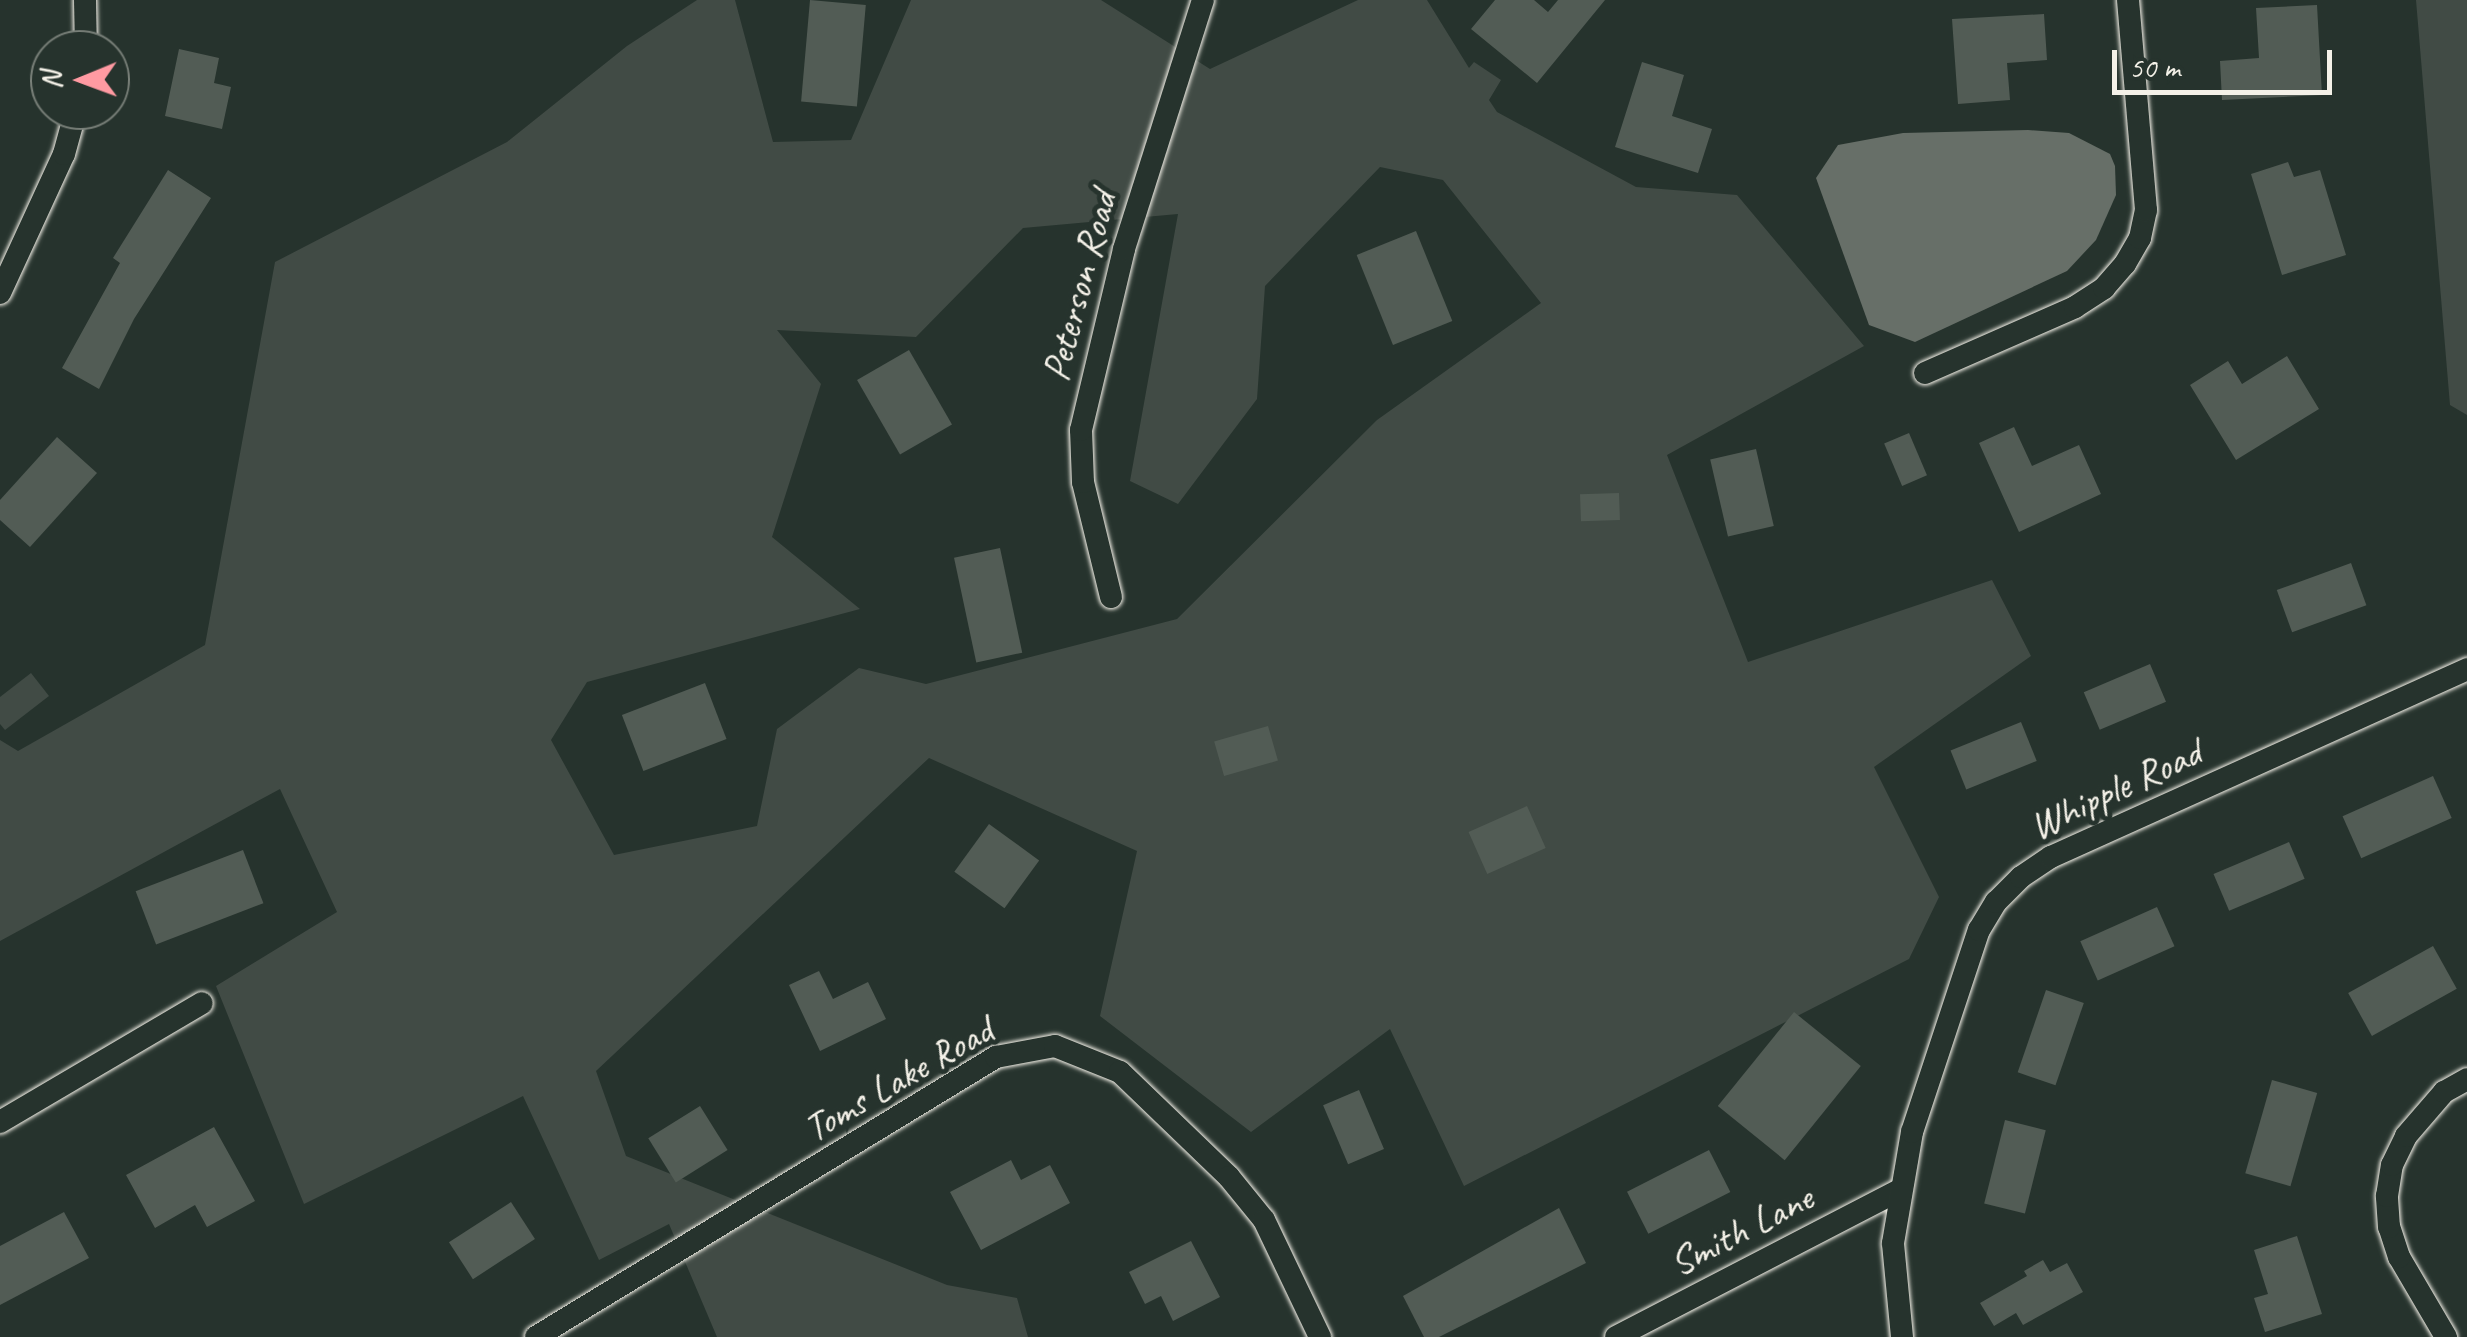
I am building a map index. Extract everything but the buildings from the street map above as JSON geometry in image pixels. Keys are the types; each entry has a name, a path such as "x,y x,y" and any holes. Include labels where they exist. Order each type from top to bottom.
{"street":[{"path":"85,0 86,30"},
{"name":"Peterson Road","path":"1111,597 1083,482 1081,430 1124,250 1203,0"},
{"path":"1925,373 2076,306 2104,288 2125,264 2140,238 2146,210 2128,0"},
{"path":"0,293 64,154 71,130"},
{"name":"Whipple Road","path":"1902,1337 1893,1243 1912,1132 1979,930 1996,902 2021,877 2052,857 2467,669"},
{"path":"0,1122 202,1002"},
{"name":"Toms Lake Road","path":"536,1337 996,1057 1055,1046 1120,1072 1229,1177 1264,1220 1320,1337"},
{"path":"2446,1337 2399,1256 2389,1226 2387,1196 2392,1165 2406,1136 2435,1100 2467,1079"},
{"name":"Smith Lane","path":"1616,1337 1900,1190"}],"shaded area":[{"path":"697,0 735,0 773,142 851,140 911,0 1101,0 1210,69 1358,0 1427,0 1469,68 1474,62 1501,80 1489,100 1497,112 1636,187 1737,195 1864,346 1667,455 1748,662 1992,580 2031,656 1874,767 1939,897 1909,959 1464,1186 1390,1029 1251,1132 1100,1016 1137,851 929,758 596,1071 626,1156 947,1285 1017,1298 1028,1337 717,1337 669,1224 599,1260 523,1096 304,1204 216,986 337,912 280,789 0,941 0,740 18,751 205,645 275,262 507,142 627,46","holes":["1380,167 1443,180 1541,303 1377,420 1177,619 926,684 859,668 777,729 757,826 614,855 551,740 587,682 860,609 772,537 821,384 777,330 916,337 1023,228 1178,214 1130,481 1178,504 1257,399 1265,286"]},
{"path":"2416,0 2467,0 2467,415 2450,405"},
{"path":"1903,133 2069,133 2110,154 2115,166 2116,195 2096,240 2067,271 1915,342 1869,325 1816,178 1838,145"},
{"path":"31,673 49,696 5,730 0,724 0,697"}]}
